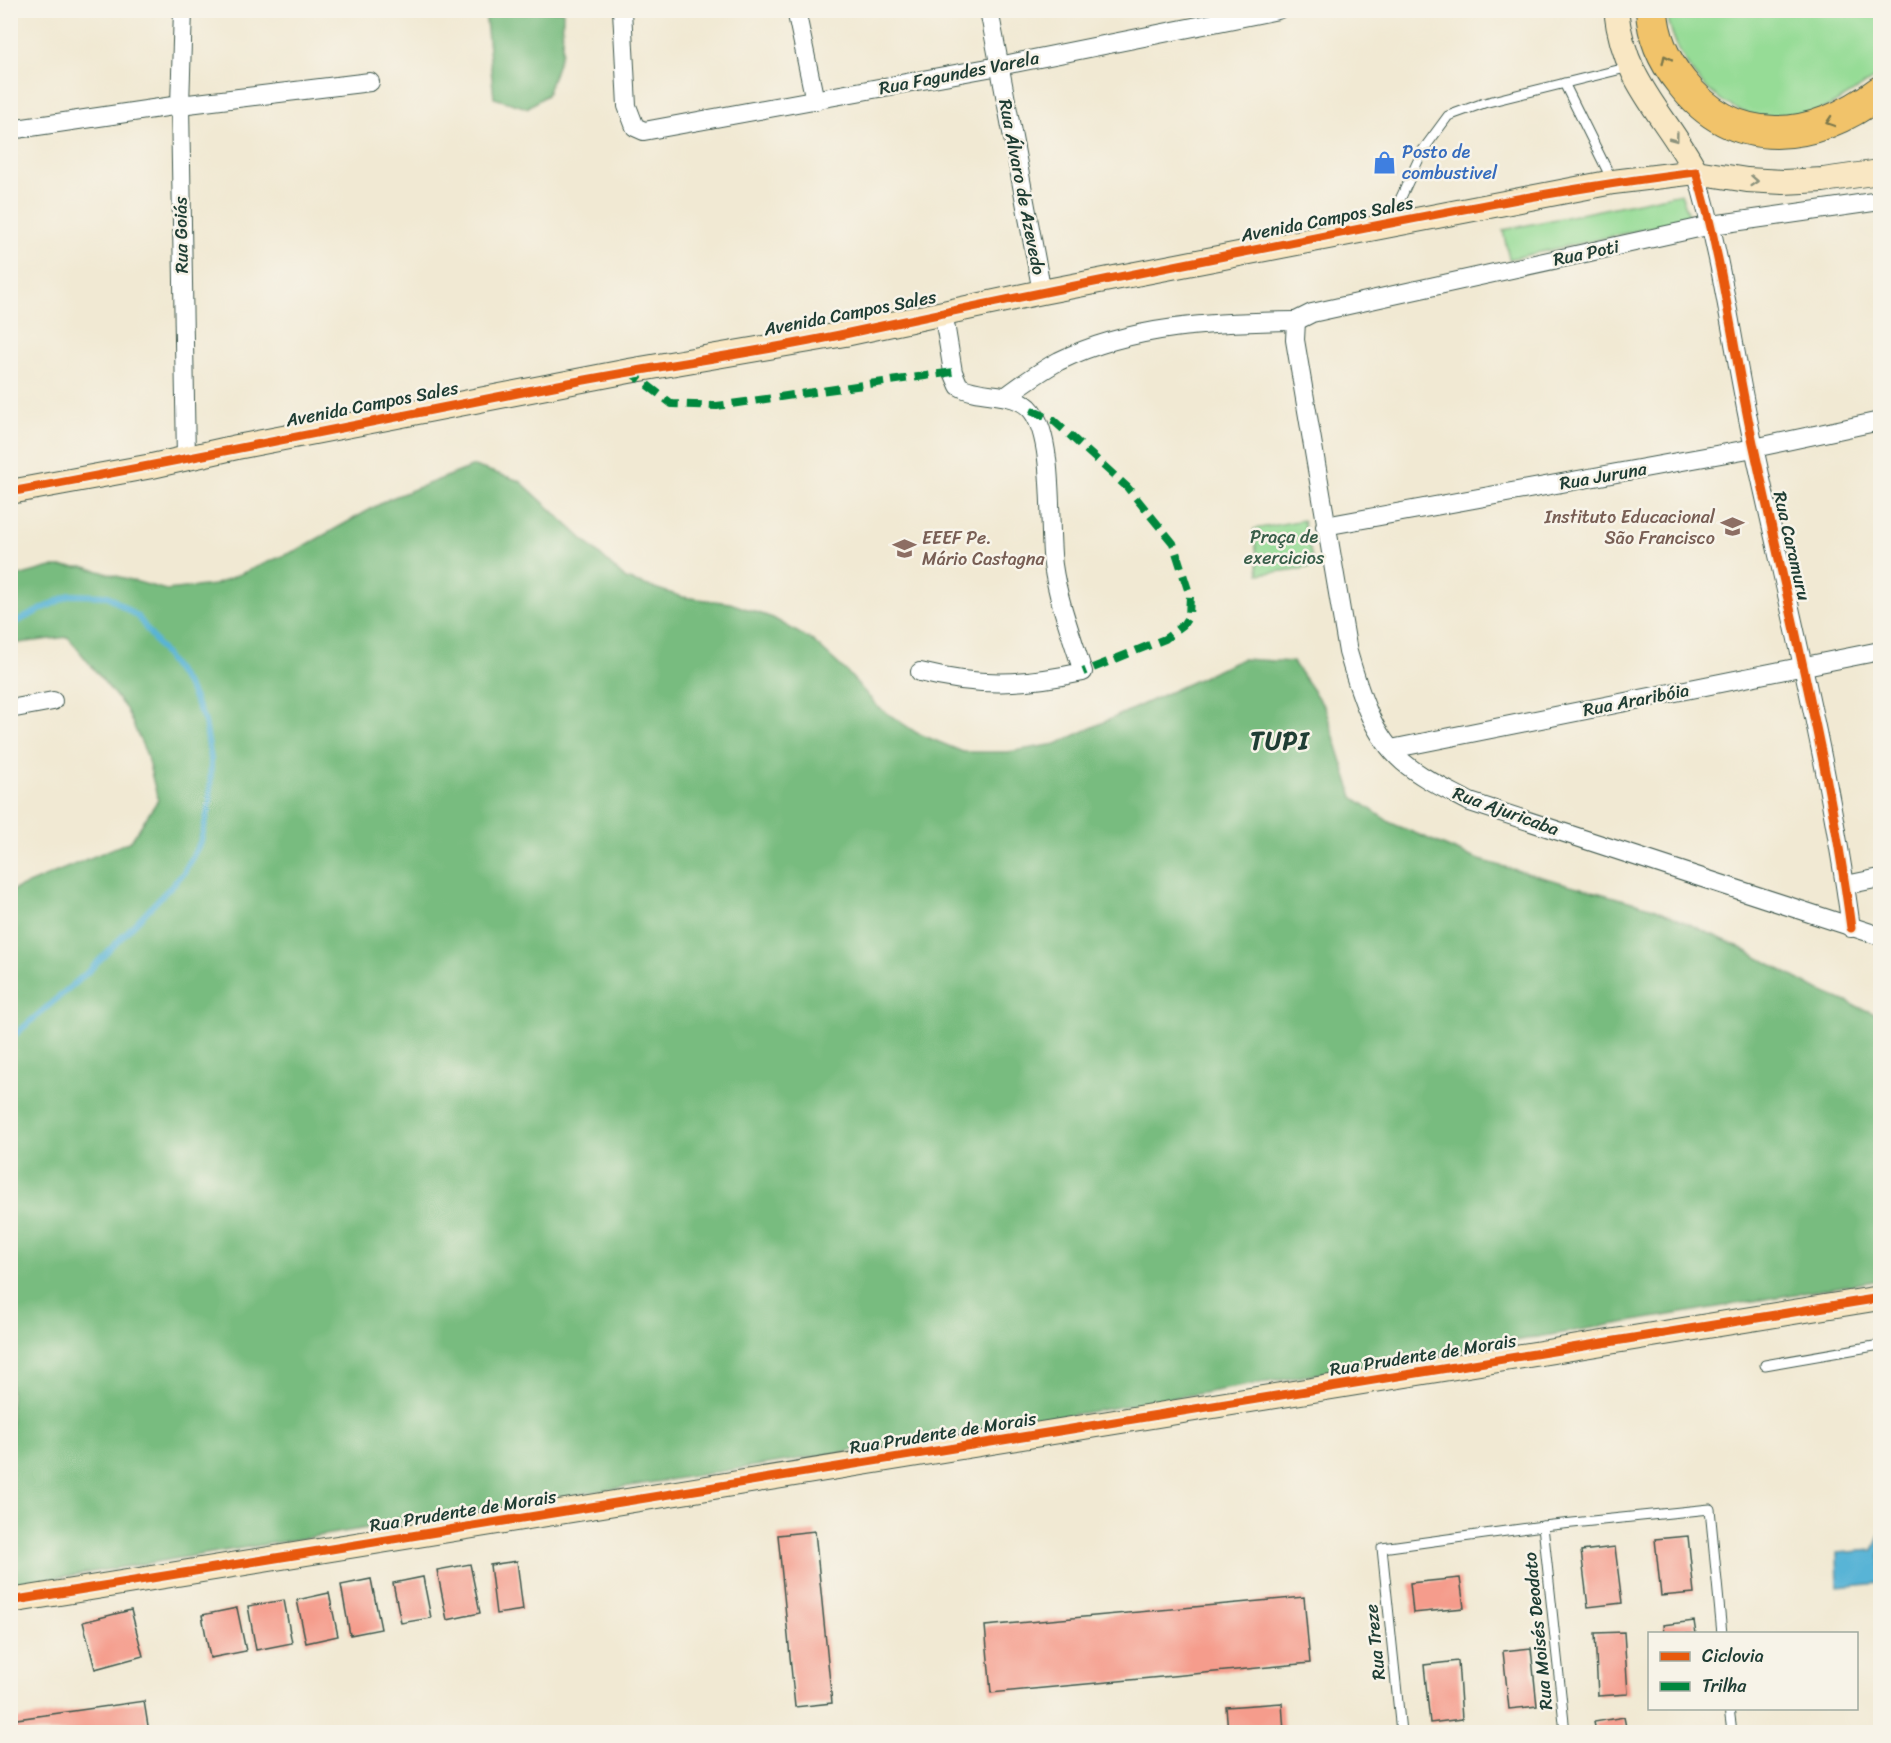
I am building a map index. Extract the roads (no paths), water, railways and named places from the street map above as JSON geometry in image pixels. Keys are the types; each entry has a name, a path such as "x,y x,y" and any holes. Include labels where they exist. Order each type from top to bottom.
{"highway":[{"path":"1652,10 1657,40 1672,70 1702,106 1723,120 1755,130 1802,132 1839,119 1881,92"}],"street":[{"name":"Rua Goiás","path":"183,10 180,105 186,459"},
{"name":"Rua Fagundes Varela","path":"622,10 627,106 632,123 639,129 655,130 999,66 1278,10"},
{"path":"796,10 814,101"},
{"name":"Rua Álvaro de Azevedo","path":"989,10 1042,292"},
{"path":"1616,10 1630,67 1641,90 1684,150 1696,172"},
{"path":"10,130 180,105 370,82"},
{"name":"Avenida Campos Sales","path":"10,492 629,371 845,334 943,311 1612,182 1696,172 1747,180 1783,182 1823,180 1881,172"},
{"name":"Rua Caramuru","path":"1696,172 1712,225 1754,448 1802,666 1846,885 1851,928"},
{"name":"Rua Poti","path":"1006,396 1060,361 1112,341 1185,326 1296,321 1312,313 1712,225 1881,201"},
{"path":"920,672 977,684 1001,684 1043,681 1083,672 1053,565 1043,440 1031,410 1006,396 973,392 959,386 953,372 943,311"},
{"name":"Rua Ajuricaba","path":"1296,321 1295,340 1348,652 1357,685 1377,729 1403,762 1470,802 1881,936"},
{"name":"Rua Juruna","path":"1325,525 1754,448 1881,421"},
{"name":"Rua Araribóia","path":"1391,749 1881,651"},
{"path":"10,709 53,701"},
{"path":"1846,885 1881,878"},
{"name":"Rua Prudente de Morais","path":"10,1601 1881,1298"}],"lane":[{"path":"1389,224 1423,150 1449,116 1484,103 1630,67"},
{"path":"1564,83 1612,182"},
{"path":"1765,1365 1881,1345"},
{"path":"1543,1526 1710,1509 1722,1632"},
{"name":"Rua Treze","path":"1401,1732 1382,1548 1543,1526"},
{"name":"Rua Moisés Deodato","path":"1543,1526 1565,1732"},
{"path":"1729,1710 1732,1732"}],"water":[{"path":"1880,1534 1880,1583 1838,1587 1837,1553 1873,1550"}],"waterway":[{"path":"10,625 70,595 108,596 138,617 189,688 205,722 211,760 210,802 201,841 183,874 90,970 10,1039"}],"place":[{"name":"Posto de combustivel","path":"1384,162"},
{"name":"Instituto Educacional São Francisco","path":"1733,527"},
{"name":"EEEF Pe. Mário Castagna","path":"904,548"}],"district":[{"name":"TUPI","path":"1280,741"}],"park label":[{"name":"Praça de exercicios","path":"1284,547"}]}
